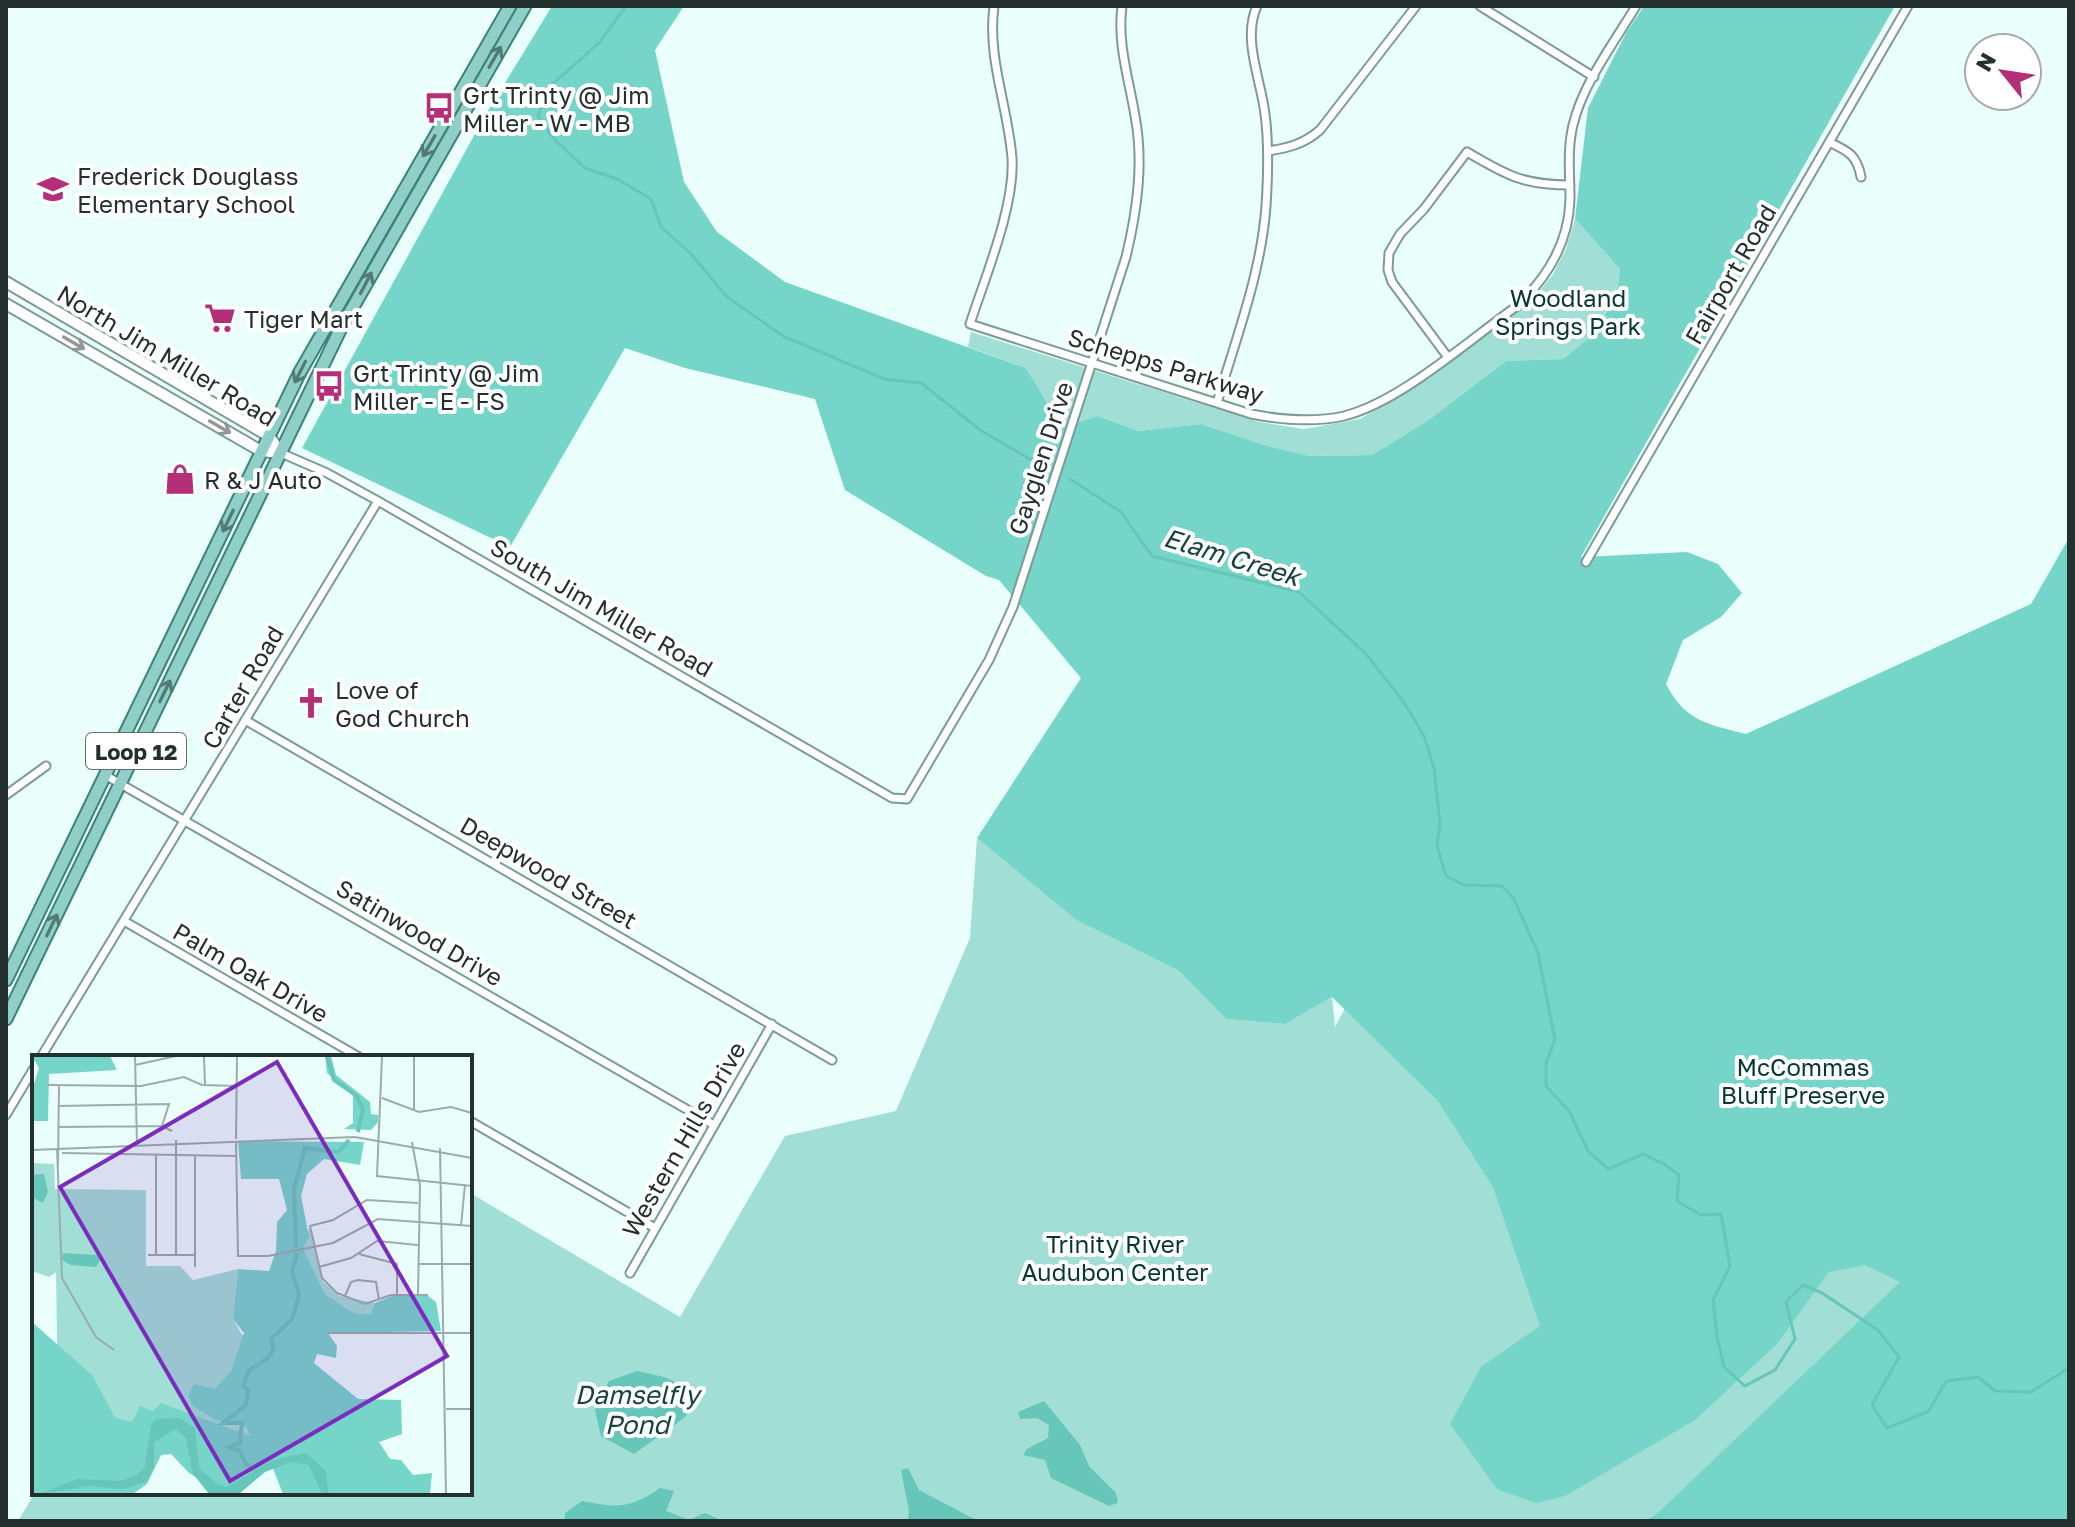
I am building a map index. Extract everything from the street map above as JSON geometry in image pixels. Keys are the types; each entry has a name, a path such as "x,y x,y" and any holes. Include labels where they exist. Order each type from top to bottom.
{"main road":[{"name":"Loop 12","path":"6,980 261,451 333,311 510,6"},
{"name":"Loop 12","path":"6,1019 329,351 525,6"},
{"name":"North Jim Miller Road","path":"6,283 269,436 281,453"},
{"name":"North Jim Miller Road","path":"6,304 261,451 281,453"},
{"path":"110,364 120,349"}],"street":[{"name":"Schepps Parkway","path":"994,6 994,56 1008,132 1011,173 1006,207 970,324 1217,403 1279,419 1310,420 1344,416 1377,404 1405,388 1517,306 1534,290 1548,271 1563,241 1569,220 1569,146 1577,110 1636,6"},
{"name":"Gayglen Drive","path":"901,801 912,794 1000,639 1126,257 1138,190 1139,156 1136,118 1123,59 1122,6"},
{"path":"1217,403 1260,255 1266,207 1268,151 1265,114 1250,35 1257,6"},
{"path":"1268,151 1298,144 1320,130 1416,6"},
{"path":"1480,6 1594,77"},
{"name":"Fairport Road","path":"1586,562 1908,6"},
{"path":"1829,142 1852,153 1859,163 1861,177"},
{"path":"1447,356 1392,282 1388,270 1389,253 1400,234 1424,209 1467,152 1498,170 1531,183 1570,185"},
{"name":"South Jim Miller Road","path":"281,453 327,473 378,501 901,801"},
{"name":"Carter Road","path":"42,1055 378,501"},
{"name":"Deepwood Street","path":"245,720 832,1060"},
{"path":"6,795 46,766"},
{"name":"Satinwood Drive","path":"105,775 714,1125"},
{"name":"Palm Oak Drive","path":"124,921 356,1055"},
{"path":"6,989 18,995"},
{"name":"Western Hills Drive","path":"630,1273 772,1024"},
{"path":"6,1115 32,1071"},
{"path":"472,1122 655,1228"}],"green space":[{"name":"McCommas Bluff Preserve","path":"552,6 684,6 655,50 684,182 717,232 785,282 1026,368 1062,428 1098,416 1139,431 1201,424 1310,456 1372,455 1430,419 1506,361 1563,359 1595,333 1617,292 1620,269 1575,219 1588,108 1626,33 1644,6 1895,6 1581,557 1687,552 1718,564 1742,593 1721,617 1683,640 1666,684 1681,706 1698,719 1746,734 2031,604 2069,538 2069,1521 1646,1521 1900,1282 1865,1265 1829,1272 1777,1344 1695,1420 1565,1496 1536,1503 1497,1489 1450,1424 1481,1367 1540,1326 1493,1187 1438,1101 1332,997 1285,1024 1226,1019 1179,971 1076,920 977,838 1081,678 999,580 986,576 845,490 815,399 685,368 625,348 510,547 302,448 486,114"},
{"name":"Woodland Springs Park","path":"1575,219 1620,269 1617,291 1595,333 1563,359 1506,361 1430,419 1372,455 1310,456 1201,424 1139,431 1098,416 1062,429 1026,368 968,347 971,332 1259,422 1304,429 1360,419 1430,378 1530,302 1552,276 1566,249"},
{"name":"Trinity River Audubon Center","path":"1541,639 2069,1521 18,1521 34,1495 472,1495 472,1194 680,1317 785,1136 896,1111 970,938 977,838 1076,920 1179,971 1226,1019 1285,1024 1332,997 1335,1027"}],"water":[{"name":"Damselfly Pond","path":"637,1371 677,1383 695,1404 684,1418 634,1454 601,1436 595,1410 609,1381"},
{"path":"1044,1401 1080,1445 1089,1466 1116,1493 1118,1503 1109,1506 1051,1478 1045,1460 1023,1455 1027,1449 1048,1438 1049,1425 1037,1418 1020,1419 1018,1412"},
{"path":"908,1468 919,1490 978,1521 908,1521 901,1470"},
{"path":"660,1488 674,1491 666,1511 689,1520 705,1513 722,1521 565,1521 565,1513 582,1501 623,1505 640,1500"}],"waterway":[{"name":"Elam Creek","path":"626,6 600,42 547,89 538,116 554,139 585,168 617,179 651,199 661,227 691,254 727,297 783,336 884,379 921,383 980,430 1042,466"},
{"name":"Elam Creek","path":"1070,479 1121,512 1152,556 1299,592 1366,654 1405,704 1424,736 1434,768 1440,824 1437,846 1446,876 1464,885 1502,886 1514,899 1538,953 1555,1040 1546,1063 1546,1086 1569,1111 1588,1151 1608,1169 1643,1154 1679,1175 1677,1201 1701,1215 1721,1214 1730,1266 1713,1300 1717,1337 1724,1367 1745,1386 1775,1370 1795,1339 1786,1302 1803,1285 1822,1293 1878,1330 1899,1357 1872,1405 1887,1428 1929,1411 1946,1381 1978,1377 1995,1391 2031,1392 2069,1368"}],"place":[{"name":"Grt Trinty @ Jim Miller - W - MB","path":"439,108"},
{"name":"Frederick Douglass Elementary School","path":"53,189"},
{"name":"Tiger Mart","path":"220,318"},
{"name":"Grt Trinty @ Jim Miller - E - FS","path":"329,386"},
{"name":"R & J Auto","path":"180,479"},
{"name":"Love of God Church","path":"311,703"}]}
